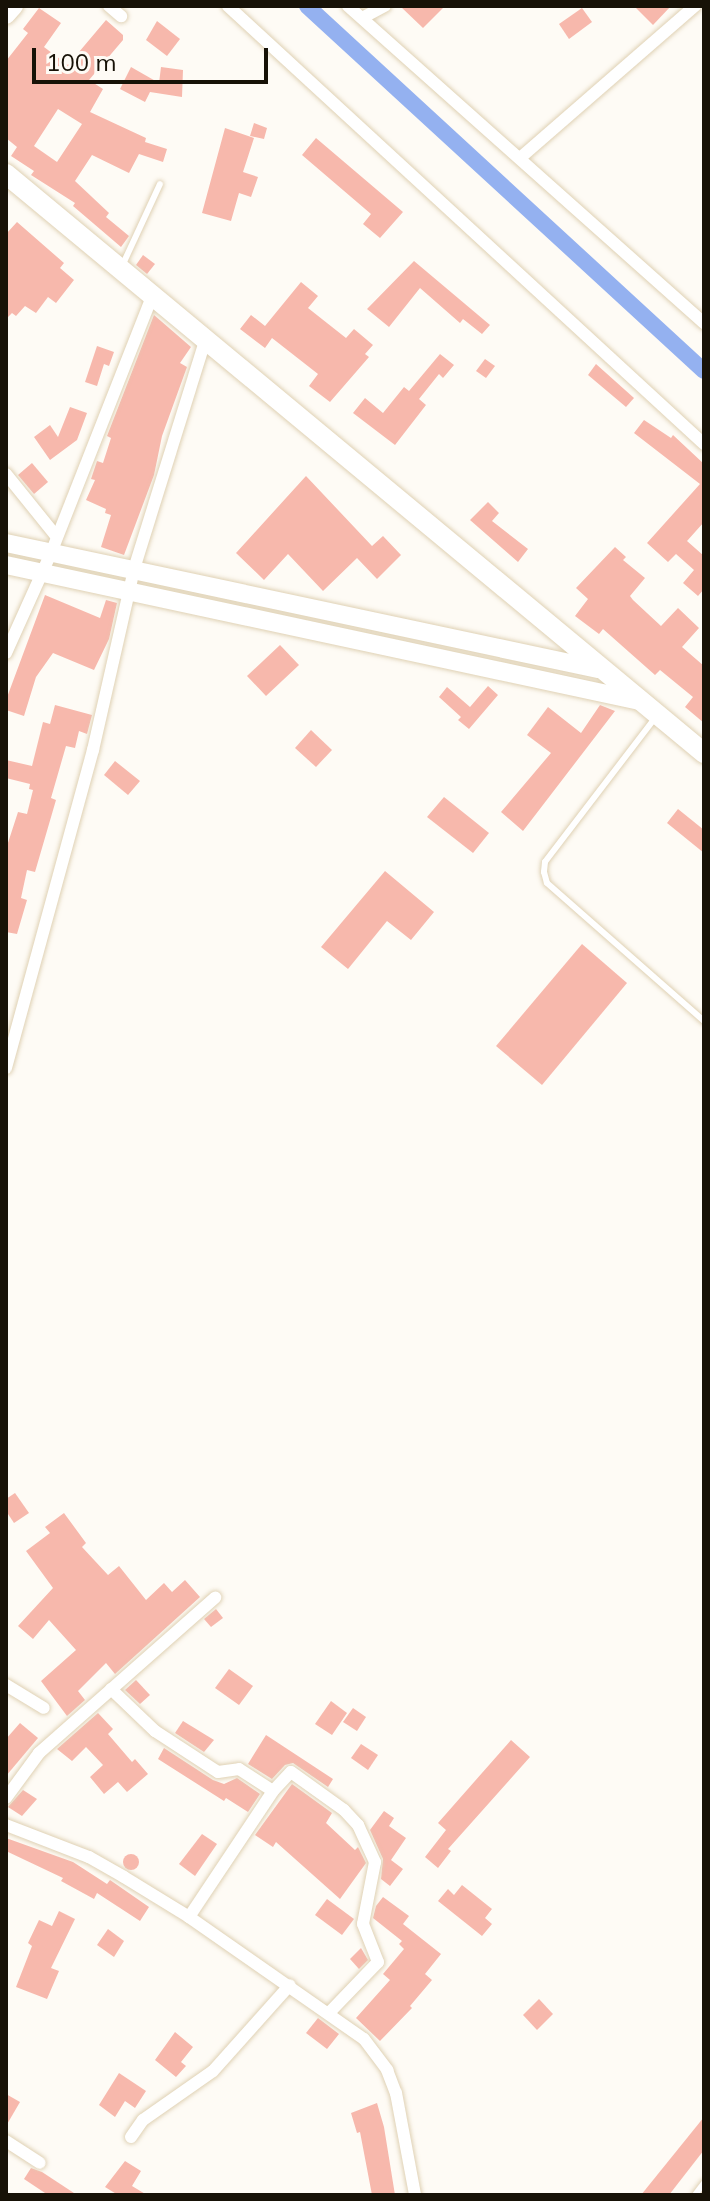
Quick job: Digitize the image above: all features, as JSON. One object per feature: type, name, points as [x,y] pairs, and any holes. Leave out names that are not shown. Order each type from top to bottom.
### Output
[{"type":"main road","points":[[6,174],[206,338],[598,669],[704,753]]},
{"type":"street","points":[[6,15],[14,6]]},
{"type":"street","points":[[109,6],[121,16]]},
{"type":"street","points":[[228,6],[704,444]]},
{"type":"street","points":[[348,6],[704,323]]},
{"type":"street","points":[[362,18],[385,6]]},
{"type":"street","points":[[520,158],[695,6]]},
{"type":"street","points":[[6,653],[54,544],[152,296]]},
{"type":"street","points":[[6,1068],[96,736],[134,569],[206,338]]},
{"type":"street","points":[[6,474],[54,544]]},
{"type":"street","points":[[6,543],[54,544],[134,569],[598,669]]},
{"type":"street","points":[[6,565],[640,701]]},
{"type":"street","points":[[6,1798],[39,1753],[215,1598]]},
{"type":"street","points":[[6,1685],[44,1708]]},
{"type":"street","points":[[111,1689],[155,1731],[218,1772],[239,1769],[273,1791]]},
{"type":"street","points":[[189,1917],[273,1791],[287,1773],[293,1773],[352,1817],[372,1851],[374,1870],[363,1924],[378,1962],[329,2013]]},
{"type":"street","points":[[6,1825],[89,1857],[189,1917],[364,2039],[387,2070],[396,2093],[415,2195]]},
{"type":"street","points":[[131,2137],[143,2120],[213,2071],[290,1985]]},
{"type":"street","points":[[6,2141],[40,2163]]},
{"type":"lane","points":[[121,267],[160,184]]},
{"type":"lane","points":[[658,715],[579,815],[545,862],[544,872],[547,883],[704,1021]]},
{"type":"lane","points":[[695,2195],[704,2183]]},
{"type":"building","points":[[400,6],[445,6],[423,28]]},
{"type":"building","points":[[634,6],[671,6],[653,25]]},
{"type":"building","points":[[39,8],[61,23],[44,47],[68,65],[106,20],[123,35],[123,40],[89,80],[103,89],[90,112],[146,138],[145,142],[167,149],[163,162],[139,154],[129,173],[92,155],[75,181],[109,213],[106,217],[129,236],[121,247],[73,206],[75,203],[31,175],[34,171],[11,156],[17,147],[6,138],[6,61],[28,33],[23,29]],"holes":[[[58,109],[82,124],[57,162],[34,146]]]},
{"type":"building","points":[[582,8],[592,22],[569,39],[559,24]]},
{"type":"building","points":[[157,21],[180,39],[167,56],[146,40]]},
{"type":"building","points":[[131,67],[159,83],[161,67],[183,70],[182,97],[150,92],[145,102],[120,89]]},
{"type":"building","points":[[254,123],[267,128],[264,139],[250,136]]},
{"type":"building","points":[[225,128],[254,138],[243,172],[258,177],[251,197],[239,193],[231,221],[202,213]]},
{"type":"building","points":[[316,138],[403,212],[380,238],[363,224],[371,214],[302,155]]},
{"type":"building","points":[[17,222],[64,263],[60,268],[74,280],[56,303],[48,297],[36,313],[25,306],[16,316],[12,313],[6,319],[6,234]]},
{"type":"building","points":[[143,255],[155,264],[147,274],[136,265]]},
{"type":"building","points":[[414,261],[490,325],[482,334],[463,319],[460,323],[420,288],[389,327],[367,309]]},
{"type":"building","points":[[301,282],[318,296],[308,308],[346,338],[354,329],[373,345],[365,354],[369,357],[330,402],[309,386],[318,374],[272,338],[265,348],[240,329],[251,315],[265,326]]},
{"type":"building","points":[[154,315],[191,347],[180,363],[187,367],[162,436],[154,475],[124,555],[101,547],[111,515],[105,513],[106,509],[86,500],[95,480],[91,479],[97,461],[103,463],[111,438],[107,436]]},
{"type":"building","points":[[97,346],[114,352],[109,366],[104,364],[97,386],[85,382]]},
{"type":"building","points":[[440,354],[454,365],[443,378],[439,374],[419,399],[426,405],[395,445],[353,413],[365,398],[383,413],[404,387],[409,391]]},
{"type":"building","points":[[485,359],[495,366],[486,378],[476,371]]},
{"type":"building","points":[[596,364],[634,398],[626,407],[588,375]]},
{"type":"building","points":[[70,407],[87,413],[77,440],[50,460],[34,437],[50,425],[58,437]]},
{"type":"building","points":[[644,420],[671,438],[673,435],[704,464],[704,522],[687,541],[704,556],[704,589],[698,596],[683,583],[694,570],[676,554],[668,562],[647,543],[700,484],[634,433]]},
{"type":"building","points":[[32,463],[48,482],[34,494],[18,475]]},
{"type":"building","points":[[306,476],[372,546],[383,536],[401,555],[377,579],[357,558],[323,591],[288,554],[264,580],[236,553]]},
{"type":"building","points":[[488,502],[499,513],[492,521],[528,549],[518,562],[470,520]]},
{"type":"building","points":[[615,547],[626,557],[623,560],[645,578],[630,596],[633,600],[661,626],[678,608],[699,628],[682,647],[704,666],[704,723],[685,707],[693,697],[660,670],[655,675],[603,629],[599,634],[575,616],[588,599],[576,588]]},
{"type":"building","points":[[45,595],[100,618],[106,600],[117,603],[109,639],[94,670],[53,653],[36,677],[24,716],[6,710],[6,700]]},
{"type":"building","points":[[280,645],[299,665],[266,696],[247,676]]},
{"type":"building","points":[[488,686],[498,695],[469,729],[439,697],[447,687],[470,707]]},
{"type":"building","points":[[55,705],[92,715],[87,734],[79,731],[75,748],[66,746],[51,798],[56,800],[35,872],[27,870],[21,898],[27,900],[17,934],[6,932],[6,849],[18,812],[27,814],[33,790],[29,789],[30,784],[6,778],[6,760],[32,766],[43,722],[50,724]]},
{"type":"building","points":[[600,705],[615,711],[523,831],[501,812],[551,753],[527,735],[548,707],[581,733]]},
{"type":"building","points":[[311,730],[332,750],[316,767],[295,748]]},
{"type":"building","points":[[115,761],[140,781],[128,795],[104,775]]},
{"type":"building","points":[[444,797],[489,833],[473,853],[427,817]]},
{"type":"building","points":[[678,809],[704,830],[704,853],[667,823]]},
{"type":"building","points":[[385,871],[434,912],[411,940],[387,921],[348,969],[321,947]]},
{"type":"building","points":[[582,944],[627,983],[542,1085],[496,1046]]},
{"type":"building","points":[[15,1493],[29,1513],[14,1523],[6,1511],[6,1499]]},
{"type":"building","points":[[64,1513],[86,1543],[82,1547],[108,1575],[119,1566],[146,1600],[164,1583],[172,1592],[185,1580],[200,1597],[115,1674],[106,1663],[78,1691],[85,1700],[67,1716],[41,1681],[76,1650],[49,1620],[33,1639],[18,1626],[53,1588],[26,1551],[50,1533],[45,1527]]},
{"type":"building","points":[[216,1609],[223,1618],[211,1627],[204,1619]]},
{"type":"building","points":[[229,1669],[253,1686],[239,1705],[215,1688]]},
{"type":"building","points":[[136,1680],[150,1695],[140,1704],[125,1690]]},
{"type":"building","points":[[331,1701],[347,1713],[332,1735],[315,1724]]},
{"type":"building","points":[[353,1708],[366,1717],[357,1731],[343,1722]]},
{"type":"building","points":[[98,1713],[113,1729],[108,1734],[132,1762],[135,1759],[148,1774],[127,1792],[118,1782],[104,1794],[90,1777],[103,1765],[86,1747],[72,1761],[57,1749]]},
{"type":"building","points":[[183,1721],[214,1740],[204,1752],[175,1733]]},
{"type":"building","points":[[20,1723],[38,1738],[6,1776],[6,1739]]},
{"type":"building","points":[[266,1735],[333,1779],[328,1787],[293,1763],[285,1765],[272,1779],[248,1764]]},
{"type":"building","points":[[511,1740],[530,1757],[448,1849],[451,1851],[438,1868],[425,1857],[446,1830],[438,1823]]},
{"type":"building","points":[[361,1744],[378,1755],[368,1770],[351,1758]]},
{"type":"building","points":[[164,1748],[213,1780],[224,1784],[237,1778],[260,1794],[248,1812],[226,1798],[224,1801],[158,1759]]},
{"type":"building","points":[[292,1784],[332,1813],[326,1823],[355,1850],[358,1847],[366,1863],[340,1899],[276,1842],[273,1847],[255,1835]]},
{"type":"building","points":[[23,1790],[37,1799],[22,1816],[8,1807]]},
{"type":"building","points":[[384,1811],[394,1818],[389,1826],[406,1838],[391,1860],[403,1869],[390,1886],[381,1879],[383,1859],[370,1830]]},
{"type":"building","points":[[202,1834],[217,1844],[195,1876],[179,1864]]},
{"type":"building","points":[[6,1838],[73,1862],[107,1884],[110,1880],[149,1907],[140,1921],[97,1893],[94,1899],[61,1881],[63,1878],[6,1851]]},
{"type":"building","points":[[128,1854],[134,1854],[139,1862],[137,1868],[128,1870],[123,1865],[123,1859]]},
{"type":"building","points":[[462,1885],[492,1909],[485,1918],[492,1924],[482,1936],[438,1901],[448,1889],[454,1895]]},
{"type":"building","points":[[383,1897],[409,1916],[403,1924],[441,1954],[425,1974],[432,1980],[410,2006],[412,2008],[380,2041],[356,2018],[390,1980],[383,1974],[404,1949],[399,1944],[402,1941],[373,1918],[376,1906]]},
{"type":"building","points":[[327,1899],[354,1919],[342,1935],[315,1915]]},
{"type":"building","points":[[59,1911],[75,1919],[51,1968],[59,1971],[47,1999],[16,1987],[32,1946],[28,1943],[39,1920],[52,1926]]},
{"type":"building","points":[[108,1929],[124,1941],[114,1957],[97,1945]]},
{"type":"building","points":[[361,1948],[368,1960],[359,1969],[350,1959]]},
{"type":"building","points":[[539,1999],[553,2014],[537,2030],[523,2015]]},
{"type":"building","points":[[318,2018],[339,2034],[327,2049],[306,2033]]},
{"type":"building","points":[[175,2032],[193,2047],[181,2062],[186,2066],[176,2077],[155,2060]]},
{"type":"building","points":[[119,2073],[146,2091],[135,2108],[125,2101],[115,2117],[99,2105]]},
{"type":"building","points":[[6,2094],[20,2102],[6,2126]]},
{"type":"building","points":[[377,2103],[395,2195],[372,2195],[360,2132],[357,2133],[351,2113]]},
{"type":"building","points":[[704,2117],[704,2150],[669,2195],[641,2195]]},
{"type":"building","points":[[125,2161],[141,2171],[132,2186],[147,2195],[118,2195],[105,2187]]},
{"type":"building","points":[[31,2168],[77,2195],[48,2195],[24,2179]]},
{"type":"waterway","points":[[307,6],[704,371]]}]
